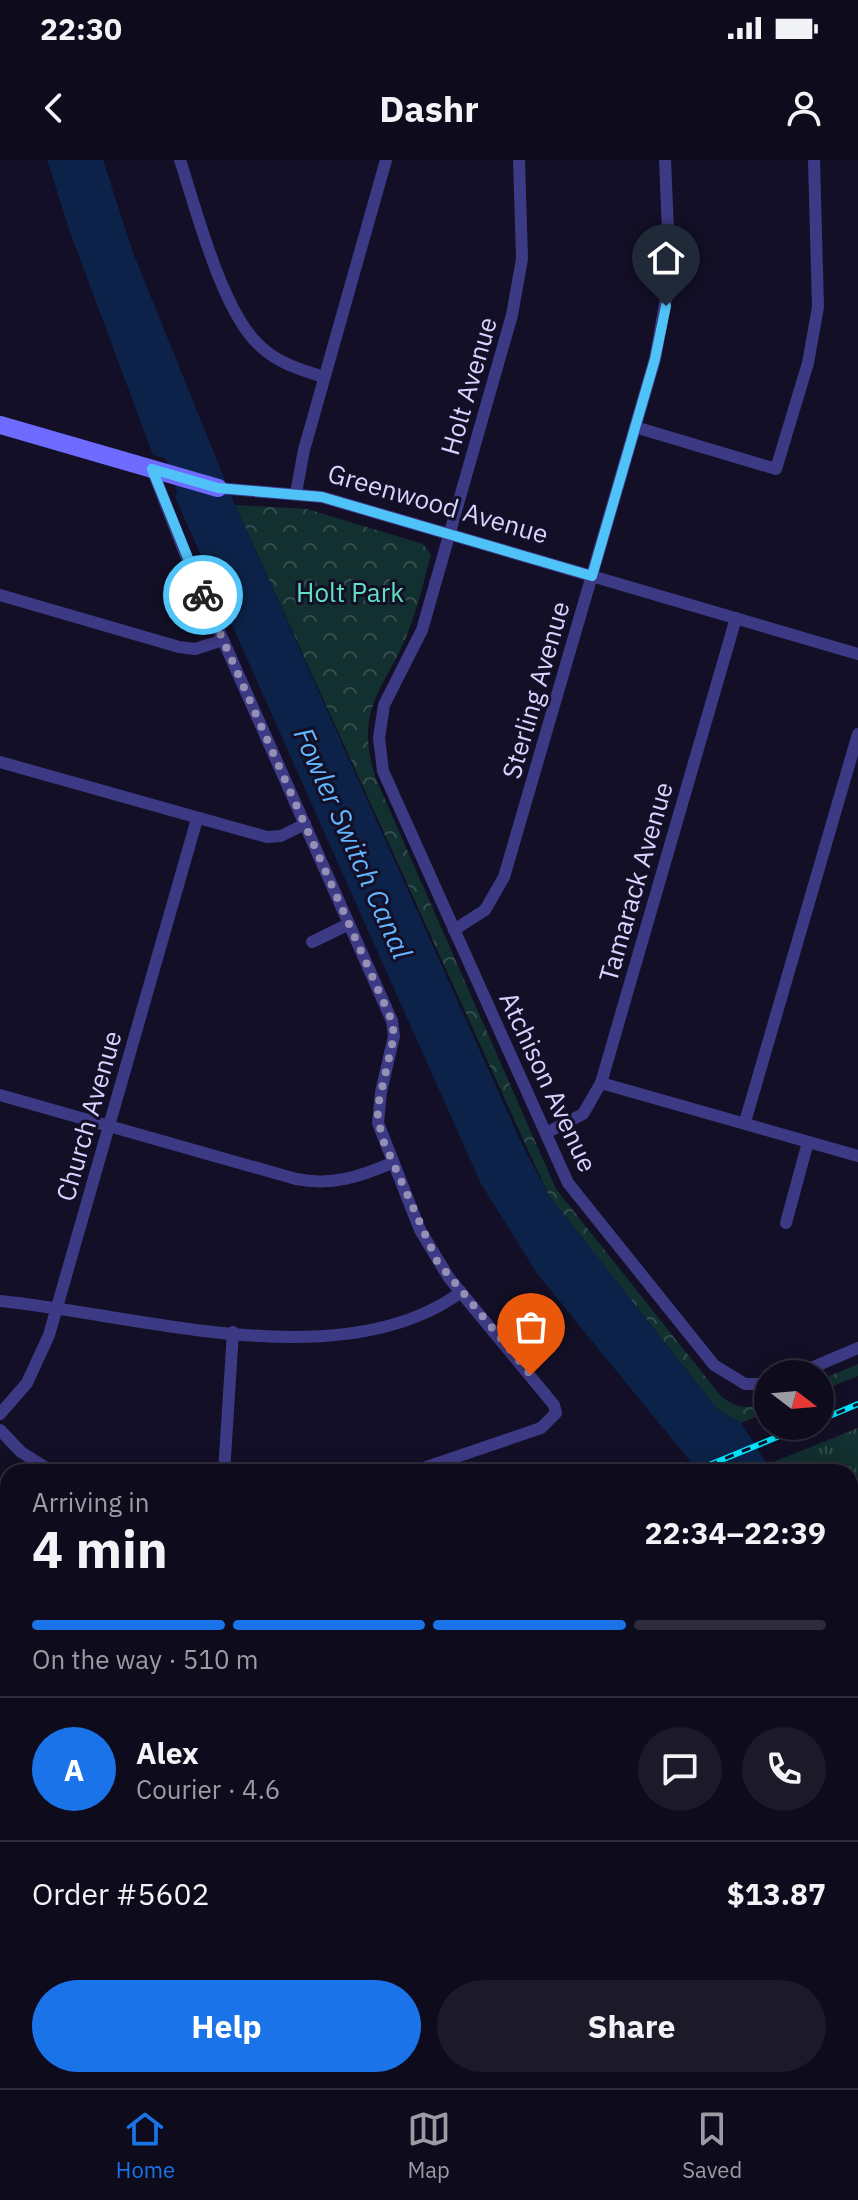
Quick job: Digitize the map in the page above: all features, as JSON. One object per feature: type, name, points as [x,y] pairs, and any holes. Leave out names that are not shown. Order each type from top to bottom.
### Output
[{"type":"street","points":[[180,160],[209,245],[244,328],[272,356],[324,377]]},
{"type":"street","points":[[296,493],[324,377],[386,160]]},
{"type":"street","name":"Holt Avenue","points":[[379,754],[384,705],[422,630],[518,289],[522,227],[519,160]]},
{"type":"street","name":"Sterling Avenue","points":[[454,930],[485,910],[504,877],[661,334],[670,277],[665,160]]},
{"type":"street","points":[[635,427],[776,469],[808,363],[818,307],[814,160]]},
{"type":"street","name":"Greenwood Avenue","points":[[0,425],[218,488],[322,497],[858,654]]},
{"type":"street","points":[[152,469],[223,640],[392,1021],[394,1036],[377,1110],[382,1138],[427,1245],[461,1292],[548,1396],[556,1413],[541,1428],[435,1464]]},
{"type":"street","points":[[0,595],[179,647],[195,649],[223,640]]},
{"type":"street","name":"Tamarack Avenue","points":[[546,1133],[583,1114],[601,1083],[736,618]]},
{"type":"street","points":[[745,1122],[858,734]]},
{"type":"street","name":"Atchison Avenue","points":[[379,754],[568,1183],[714,1365],[745,1384],[754,1384]]},
{"type":"street","points":[[0,762],[274,838],[305,824]]},
{"type":"street","name":"Church Avenue","points":[[0,1414],[27,1383],[38,1362],[57,1306],[197,819]]},
{"type":"street","points":[[312,942],[349,924]]},
{"type":"street","points":[[601,1083],[858,1156]]},
{"type":"street","points":[[0,1095],[318,1183],[361,1176],[392,1163]]},
{"type":"street","points":[[786,1223],[808,1142]]},
{"type":"street","points":[[0,1301],[57,1306],[150,1323],[311,1337],[355,1333],[433,1309],[461,1292]]},
{"type":"street","points":[[225,1464],[233,1332]]},
{"type":"street","points":[[830,1360],[858,1348]]},
{"type":"street","points":[[0,1430],[21,1452],[40,1464]]},
{"type":"green space","name":"Holt Park","points":[[235,505],[307,509],[423,544],[431,555],[410,627],[370,715],[368,733],[376,779],[556,1189],[720,1395],[742,1407],[754,1406],[754,1418],[741,1423],[718,1410],[549,1196]]},
{"type":"green space","points":[[858,1364],[858,1376],[834,1385],[834,1374]]},
{"type":"green space","points":[[858,1428],[858,1464],[768,1464]]},
{"type":"water","name":"Fowler Switch Canal","points":[[47,160],[103,160],[134,255],[235,505],[520,1140],[549,1196],[718,1410],[741,1423],[767,1464],[692,1464],[538,1275],[481,1184],[175,497],[177,492],[166,459],[153,455],[70,232]]},
{"type":"railway","points":[[834,1414],[858,1404]]},
{"type":"railway","points":[[711,1464],[770,1440]]},
{"type":"way so far","points":[[203,595],[392,1021],[394,1036],[377,1110],[378,1123],[420,1230],[449,1278],[531,1375]]},
{"type":"route","points":[[203,595],[152,469],[218,488],[322,497],[592,576],[655,359],[666,306]]}]
